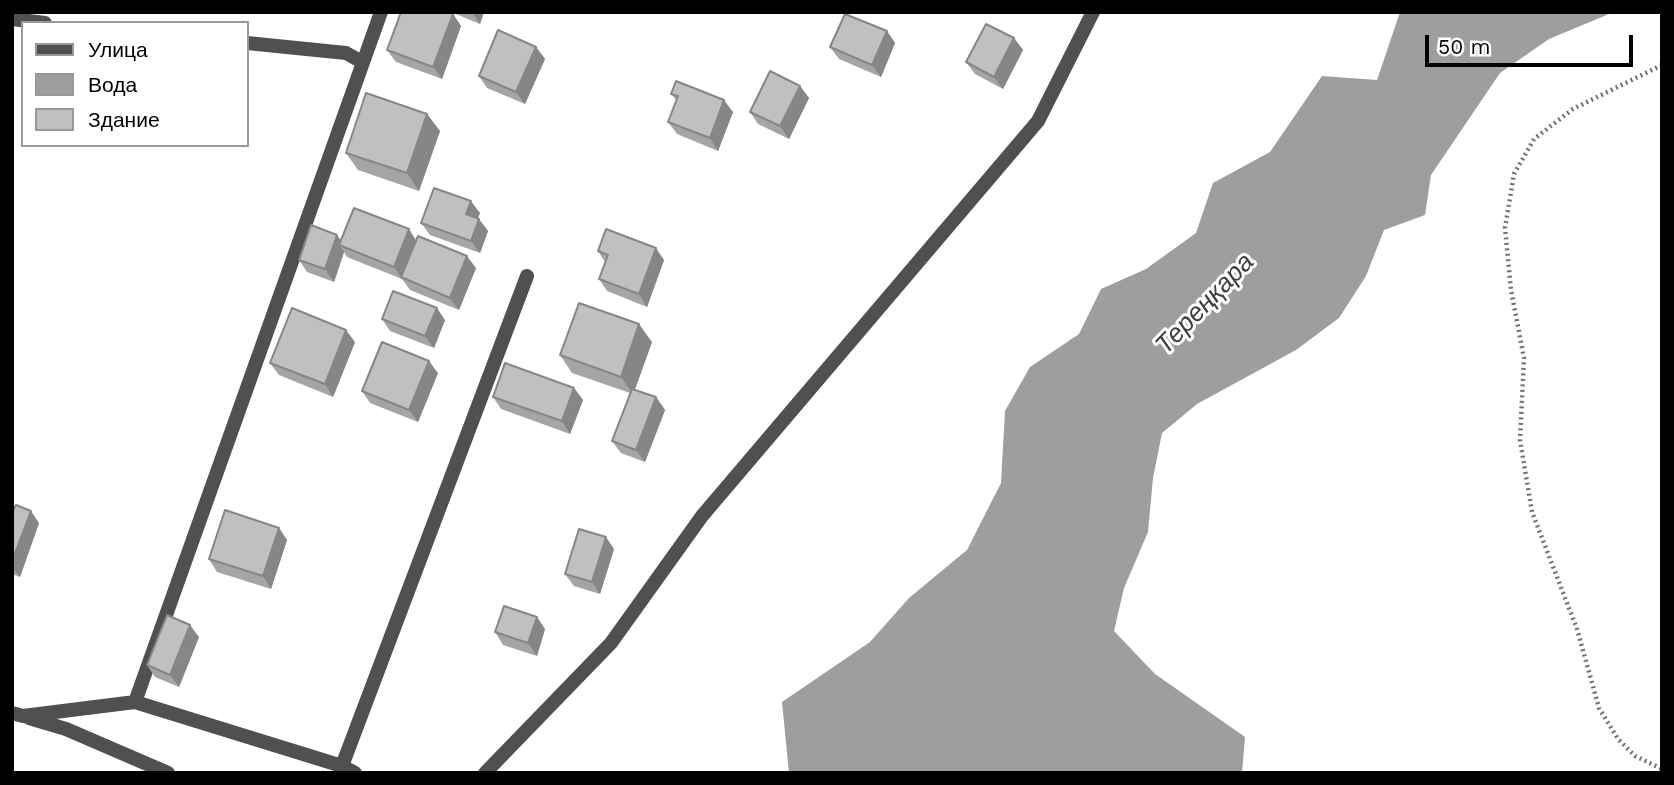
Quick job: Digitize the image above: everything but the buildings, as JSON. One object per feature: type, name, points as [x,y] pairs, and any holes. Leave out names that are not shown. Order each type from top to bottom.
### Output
[{"type":"street","points":[[135,702],[381,12]]},
{"type":"street","points":[[485,773],[611,643],[702,516],[1038,121],[1093,12]]},
{"type":"street","points":[[248,43],[346,53],[362,62]]},
{"type":"street","points":[[18,715],[135,702],[349,771],[527,276]]},
{"type":"street","points":[[18,715],[66,729],[168,773]]},
{"type":"path","points":[[1662,65],[1573,110],[1534,139],[1514,174],[1505,228],[1511,290],[1524,358],[1520,440],[1532,512],[1577,629],[1599,708],[1618,739],[1635,756],[1662,769]]},
{"type":"water","name":"Тереңқара","points":[[1400,12],[1614,12],[1549,39],[1500,73],[1431,175],[1425,215],[1384,230],[1366,276],[1339,318],[1296,350],[1197,404],[1162,433],[1153,478],[1148,532],[1124,588],[1114,631],[1155,674],[1245,737],[1242,773],[789,773],[782,702],[870,642],[909,598],[967,550],[1001,483],[1005,411],[1030,367],[1079,334],[1101,289],[1146,269],[1196,233],[1213,183],[1270,152],[1322,76],[1377,80]]}]
